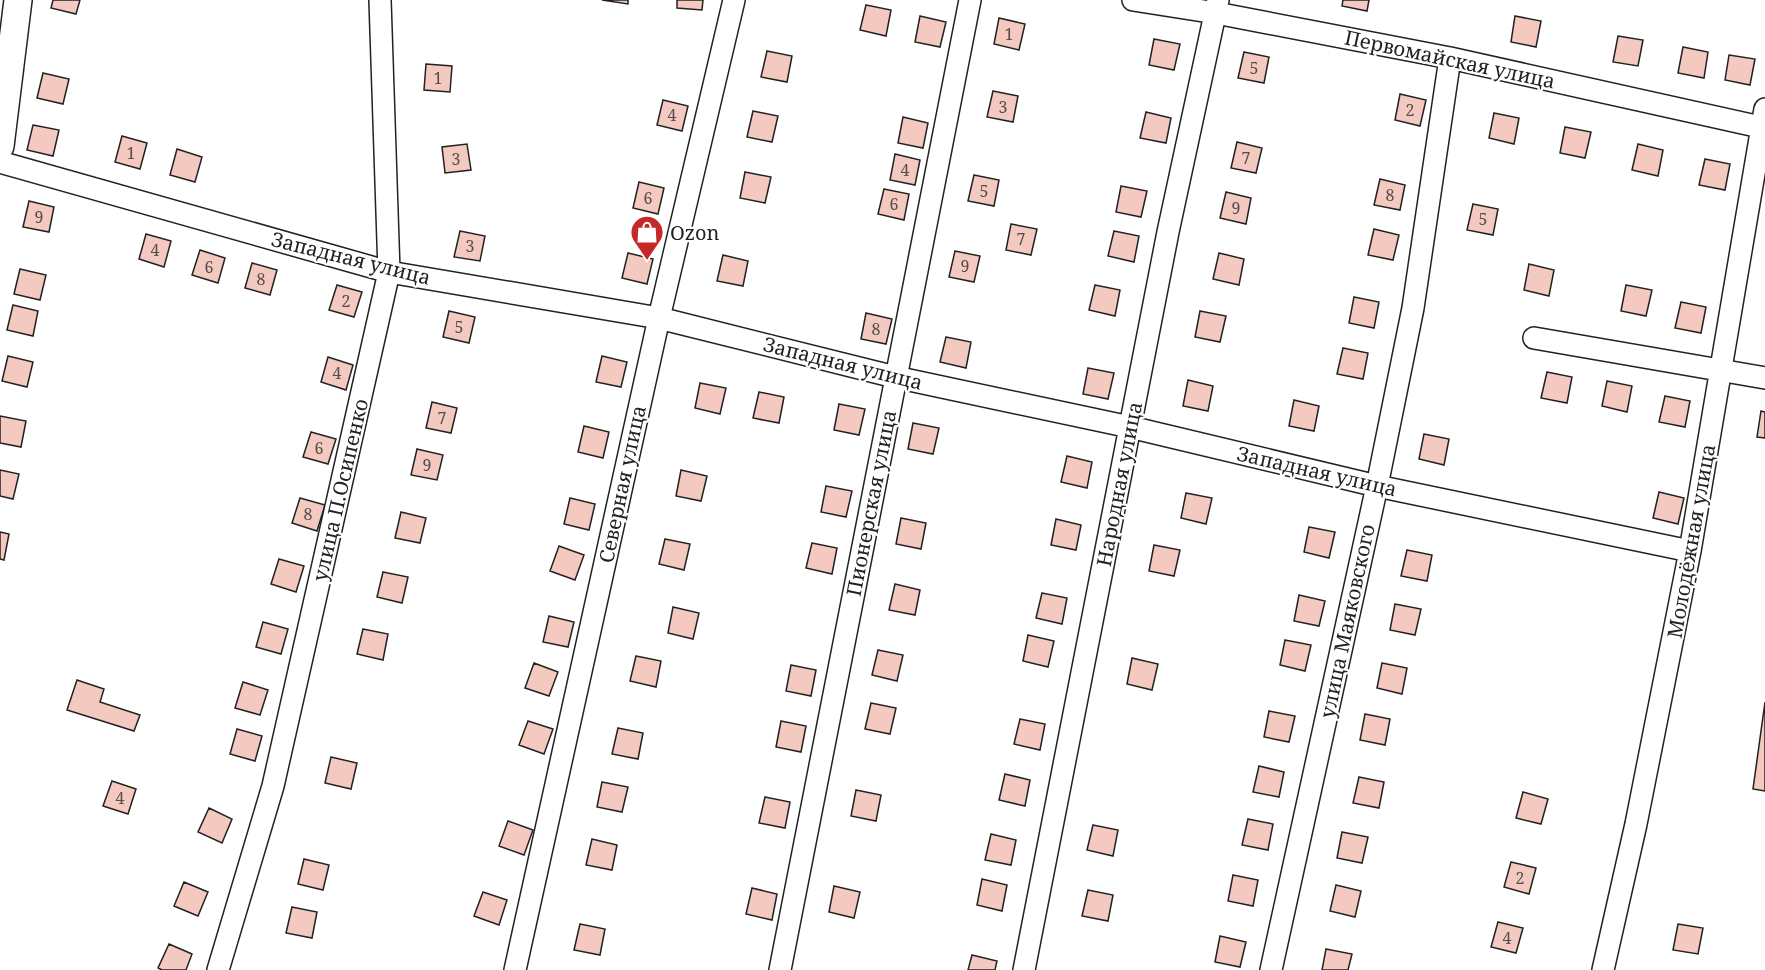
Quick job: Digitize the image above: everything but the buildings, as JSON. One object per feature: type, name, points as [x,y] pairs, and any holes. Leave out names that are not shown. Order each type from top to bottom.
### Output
[{"type":"main road","points":[[0,146],[18,0]]},
{"type":"street","name":"улица П.Осипенко","points":[[218,970],[273,786],[389,272],[380,0]]},
{"type":"street","name":"Северная улица","points":[[515,970],[659,318],[735,0]]},
{"type":"street","name":"Пионерская улица","points":[[780,970],[970,0]]},
{"type":"street","name":"Первомайская улица","points":[[1133,0],[1217,6],[1450,58],[1764,121]]},
{"type":"street","name":"Народная улица","points":[[1024,970],[1168,232],[1217,6]]},
{"type":"street","name":"улица Маяковского","points":[[1271,970],[1377,486],[1413,308],[1450,58]]},
{"type":"street","name":"Молодёжная улица","points":[[1603,970],[1636,824],[1690,551],[1764,121]]},
{"type":"street","name":"Западная улица","points":[[0,162],[389,272],[659,318],[895,377],[1130,427],[1377,486],[1690,551]]},
{"type":"street","points":[[1534,338],[1765,378]]},
{"type":"place","name":"Ozon","points":[[647,261]]}]
